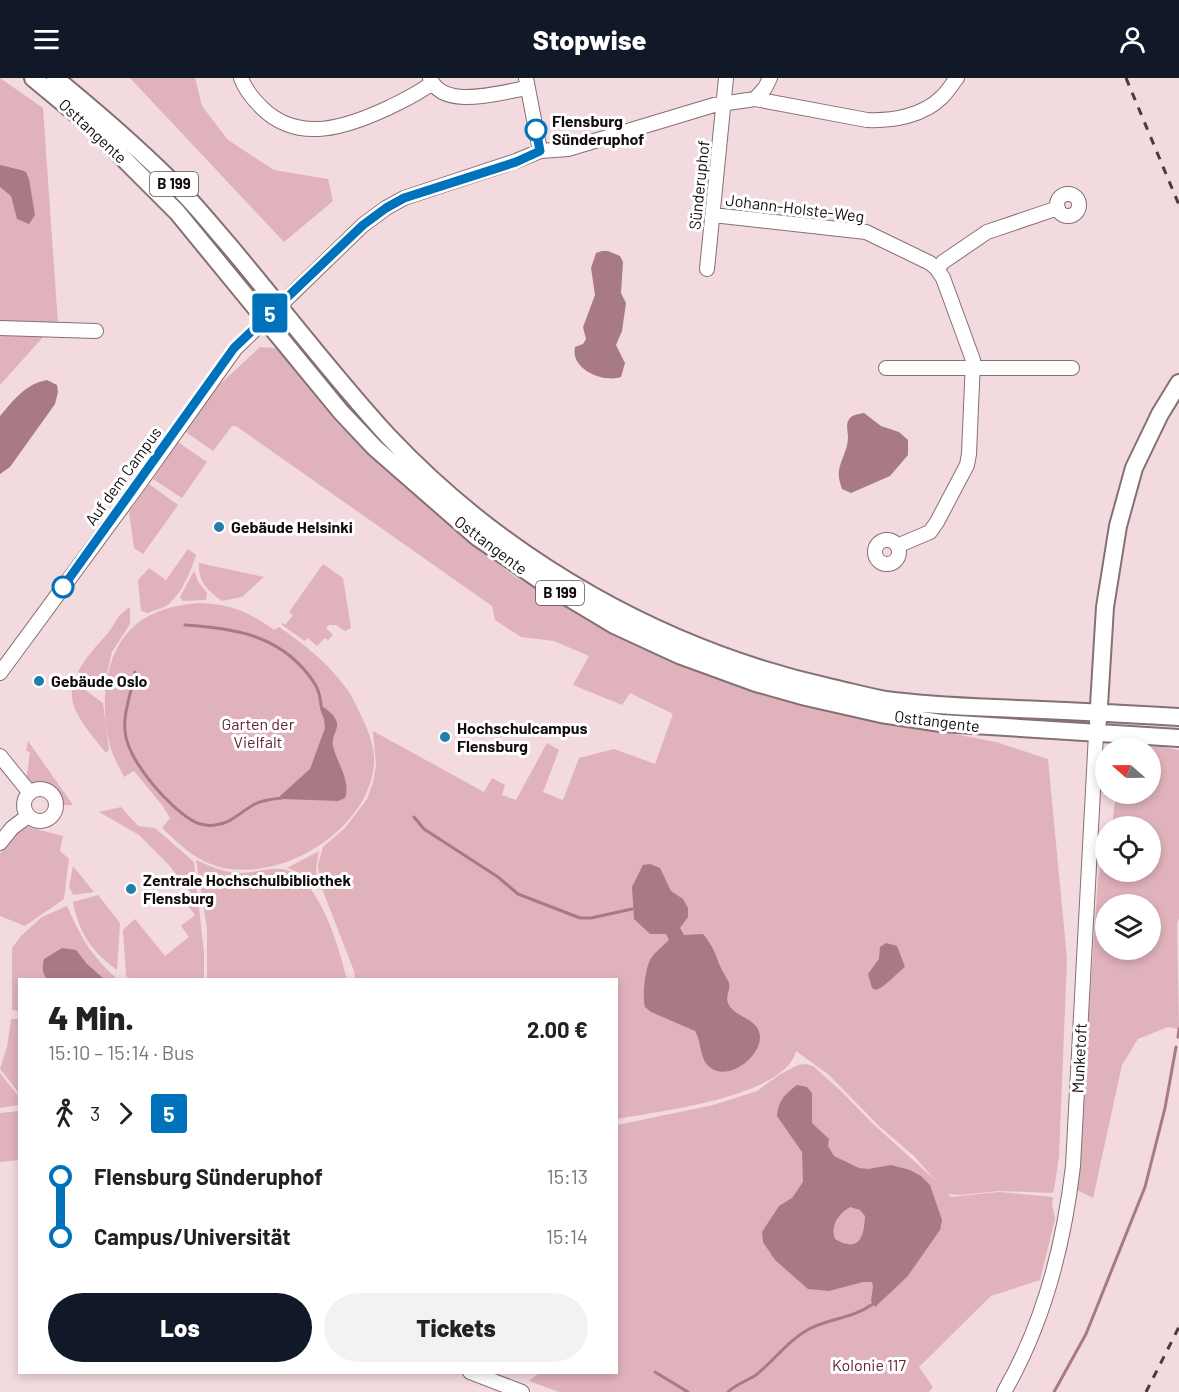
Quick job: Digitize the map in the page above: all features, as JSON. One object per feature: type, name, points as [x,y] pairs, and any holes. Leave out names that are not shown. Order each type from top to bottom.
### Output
[{"type":"main road","name":"Osttangente","points":[[33,78],[91,126],[177,212],[340,412],[375,448],[477,537],[544,583],[614,625],[679,655],[756,683],[881,714],[941,723],[1179,738]]},
{"type":"main road","name":"Osttangente","points":[[56,78],[100,115],[184,193],[358,402],[425,474],[487,525],[551,571],[620,612],[685,642],[761,670],[884,700],[943,706],[1179,717]]},
{"type":"main road","name":"Munketoft","points":[[1096,734],[1105,607],[1118,526],[1134,468],[1160,414],[1179,383]]},
{"type":"street","points":[[241,78],[253,99],[280,122],[295,127],[318,130],[363,120],[419,93],[431,80],[440,91],[450,96],[464,98],[526,83],[540,151]]},
{"type":"street","name":"Sünderuphof","points":[[707,268],[726,78]]},
{"type":"street","points":[[755,99],[770,78]]},
{"type":"street","name":"Auf dem Campus","points":[[0,673],[139,484],[234,348],[363,225],[386,208],[424,190],[516,162],[540,151],[568,149],[685,113],[724,104],[755,99],[867,120],[884,120],[921,111],[936,102],[950,80]]},
{"type":"street","points":[[897,546],[930,532],[967,465],[969,454],[973,369],[970,351],[943,278],[937,269],[943,262],[987,232],[1058,208]]},
{"type":"street","name":"Johann-Holste-Weg","points":[[713,215],[866,232],[930,263],[937,269]]},
{"type":"street","points":[[0,328],[96,331]]},
{"type":"street","points":[[886,368],[1072,368]]},
{"type":"street","name":"Munketoft","points":[[1004,1392],[1047,1296],[1061,1244],[1069,1200],[1073,1166],[1096,734]]},
{"type":"street","points":[[0,756],[30,793]]},
{"type":"street","points":[[36,789],[47,790],[56,806],[51,816],[38,821],[28,816],[24,802],[30,793],[36,789]]},
{"type":"street","points":[[0,843],[12,828],[28,816]]},
{"type":"street","points":[[475,1374],[522,1392]]},
{"type":"green space","points":[[0,78],[43,108],[58,324],[0,322]]},
{"type":"green space","points":[[130,78],[195,78],[202,106],[228,140],[274,170],[328,179],[333,201],[284,242]]},
{"type":"green space","points":[[0,334],[44,336],[0,385]]},
{"type":"green space","name":"Kolonie 117","points":[[260,347],[276,348],[336,422],[413,493],[511,574],[644,649],[705,675],[844,713],[996,742],[1048,759],[1067,959],[1059,1156],[1054,1190],[1052,1193],[1000,1191],[948,1194],[951,1197],[999,1192],[1053,1197],[1055,1219],[1040,1280],[991,1296],[919,1367],[933,1387],[929,1392],[559,1392],[529,1381],[538,1374],[618,1374],[618,1125],[713,1105],[757,1091],[779,1075],[798,1065],[806,1064],[813,1066],[842,1092],[871,1122],[935,1180],[914,1156],[880,1127],[829,1075],[796,1051],[787,1067],[769,1080],[745,1091],[689,1106],[618,1119],[618,978],[355,978],[319,881],[318,864],[323,847],[345,828],[367,799],[376,765],[373,731],[484,792],[492,778],[505,785],[502,795],[516,800],[547,743],[559,750],[543,792],[563,800],[579,758],[614,749],[655,764],[673,714],[630,693],[622,705],[573,685],[589,656],[554,641],[521,637],[495,620],[492,606],[236,426],[232,426],[213,451],[183,430],[217,387]]},
{"type":"green space","points":[[178,442],[207,462],[182,498],[153,479]]},
{"type":"green space","points":[[149,484],[178,505],[143,554],[134,548],[129,512]]},
{"type":"green space","points":[[188,549],[196,555],[181,590],[166,606],[148,613],[141,611],[138,580],[149,568],[166,580]]},
{"type":"green space","points":[[199,563],[264,577],[242,597],[222,601],[204,585]]},
{"type":"green space","points":[[323,564],[343,578],[351,628],[345,631],[336,625],[329,625],[326,628],[333,635],[328,640],[325,638],[317,646],[308,638],[305,641],[282,625],[282,622],[285,625],[293,615],[289,612]]},
{"type":"green space","points":[[194,571],[199,583],[207,593],[206,600],[183,601],[180,597]]},
{"type":"green space","name":"Garten der Vielfalt","points":[[199,603],[221,605],[239,610],[274,630],[279,627],[297,640],[324,662],[346,688],[369,735],[374,752],[374,763],[369,788],[356,811],[338,831],[316,848],[291,860],[264,868],[238,870],[213,865],[199,858],[162,828],[170,818],[162,805],[134,771],[124,777],[112,752],[106,721],[106,688],[109,671],[121,641],[138,623],[154,613],[181,605]]},
{"type":"green space","points":[[130,607],[130,624],[112,652],[103,690],[78,672],[119,616]]},
{"type":"green space","points":[[74,682],[103,703],[109,749],[106,753],[76,711],[72,694]]},
{"type":"green space","points":[[28,741],[73,805],[62,805],[53,789],[33,783],[21,775],[27,775],[30,752],[26,751]]},
{"type":"green space","points":[[1161,746],[1179,750],[1179,918],[1177,924],[1179,1029],[1168,1027],[1138,1039],[1122,1065],[1093,1198],[1077,1190],[1095,923],[1095,960],[1161,960],[1161,894],[1097,894],[1098,882],[1161,882],[1161,816],[1113,816],[1115,804],[1161,804]]},
{"type":"green space","points":[[121,807],[138,826],[155,828],[194,862],[204,953],[204,978],[129,978],[126,976],[123,930],[135,919],[165,956],[189,937],[181,926],[195,915],[188,906],[195,898],[168,864],[139,835],[99,812]]},
{"type":"green space","points":[[24,826],[63,836],[60,851],[69,859],[64,899],[25,926],[0,916],[0,854],[5,844]]},
{"type":"green space","points":[[319,851],[316,868],[318,890],[300,873],[287,868]]},
{"type":"green space","points":[[196,860],[234,873],[281,869],[294,874],[306,884],[316,898],[333,932],[347,978],[207,978],[207,928]]},
{"type":"green space","points":[[73,866],[94,892],[73,895],[69,886]]},
{"type":"green space","points":[[98,895],[120,923],[117,970],[100,956],[88,941],[79,923],[73,902]]},
{"type":"green space","points":[[67,906],[88,946],[116,978],[18,978],[18,1011],[12,1010],[12,948],[21,936],[42,917]]},
{"type":"green space","points":[[11,1019],[18,1019],[18,1092],[0,1069],[7,1047]]},
{"type":"green space","points":[[0,1073],[18,1096],[18,1105],[0,1108]]},
{"type":"green space","points":[[18,1111],[18,1160],[0,1162],[0,1113]]},
{"type":"shaded area","points":[[0,165],[26,172],[35,215],[29,224],[17,219],[11,196],[0,187]]},
{"type":"shaded area","points":[[602,251],[620,256],[623,262],[621,293],[626,303],[622,331],[616,345],[625,363],[621,377],[614,378],[590,373],[578,362],[575,355],[575,347],[583,344],[586,339],[583,327],[595,295],[591,268],[596,253]]},
{"type":"shaded area","points":[[47,380],[57,385],[55,404],[10,467],[0,474],[0,416],[26,389]]},
{"type":"shaded area","points":[[864,413],[881,426],[899,432],[908,440],[908,455],[890,476],[851,493],[842,489],[839,470],[848,441],[848,420]]},
{"type":"shaded area","points":[[321,706],[333,715],[337,723],[333,743],[345,779],[345,798],[338,801],[283,799],[280,796],[310,769],[325,728]]},
{"type":"shaded area","points":[[650,864],[660,868],[671,891],[683,899],[688,908],[688,917],[680,928],[684,935],[703,934],[711,946],[729,983],[727,999],[729,1005],[755,1025],[758,1030],[759,1044],[755,1052],[743,1065],[735,1069],[718,1071],[711,1068],[704,1060],[695,1031],[651,1012],[645,1007],[647,968],[651,958],[669,940],[666,934],[650,934],[634,919],[632,887],[643,865]]},
{"type":"shaded area","points":[[886,943],[897,946],[905,967],[876,990],[872,988],[868,974],[879,959],[880,947]]},
{"type":"shaded area","points":[[62,948],[76,950],[103,978],[46,978],[43,970],[44,959]]},
{"type":"shaded area","points":[[797,1085],[807,1087],[812,1093],[812,1123],[829,1139],[828,1146],[834,1156],[859,1168],[868,1169],[891,1165],[910,1170],[930,1185],[942,1220],[940,1230],[907,1277],[875,1307],[871,1301],[872,1282],[863,1282],[829,1291],[808,1289],[775,1260],[763,1242],[762,1232],[779,1206],[792,1198],[803,1182],[802,1152],[777,1116],[785,1095]],"holes":[[[850,1207],[860,1210],[865,1216],[859,1241],[850,1244],[835,1239],[834,1225],[842,1213]]]},
{"type":"waterway","points":[[185,625],[236,631],[267,641],[281,649],[295,660],[313,681],[319,692],[321,706]]},
{"type":"waterway","points":[[135,672],[125,716],[128,743],[142,770],[175,808],[197,823],[213,825],[226,822],[258,803],[282,798]]},
{"type":"waterway","points":[[414,817],[424,829],[498,877],[518,894],[580,918],[591,918],[632,909]]},
{"type":"waterway","points":[[1178,1037],[1179,1029]]},
{"type":"waterway","points":[[1054,1392],[1086,1334],[1145,1187],[1165,1108],[1176,1047]]},
{"type":"waterway","points":[[728,1392],[756,1375],[809,1329],[857,1313],[873,1304]]},
{"type":"waterway","points":[[655,1372],[688,1392]]},
{"type":"railway","points":[[1126,78],[1179,205]]},
{"type":"railway","points":[[1146,1392],[1179,1327]]},
{"type":"bus line","name":"5","points":[[63,587],[139,484],[234,348],[265,318],[363,225],[386,208],[424,190],[516,162],[540,151],[536,130]]},
{"type":"place","name":"Flensburg Sünderuphof","points":[[536,130]]},
{"type":"place","name":"Gebäude Helsinki","points":[[219,527]]},
{"type":"place","name":"Gebäude Oslo","points":[[39,681]]},
{"type":"place","name":"Hochschulcampus Flensburg","points":[[445,737]]},
{"type":"place","name":"Zentrale Hochschulbibliothek Flensburg","points":[[131,889]]}]
